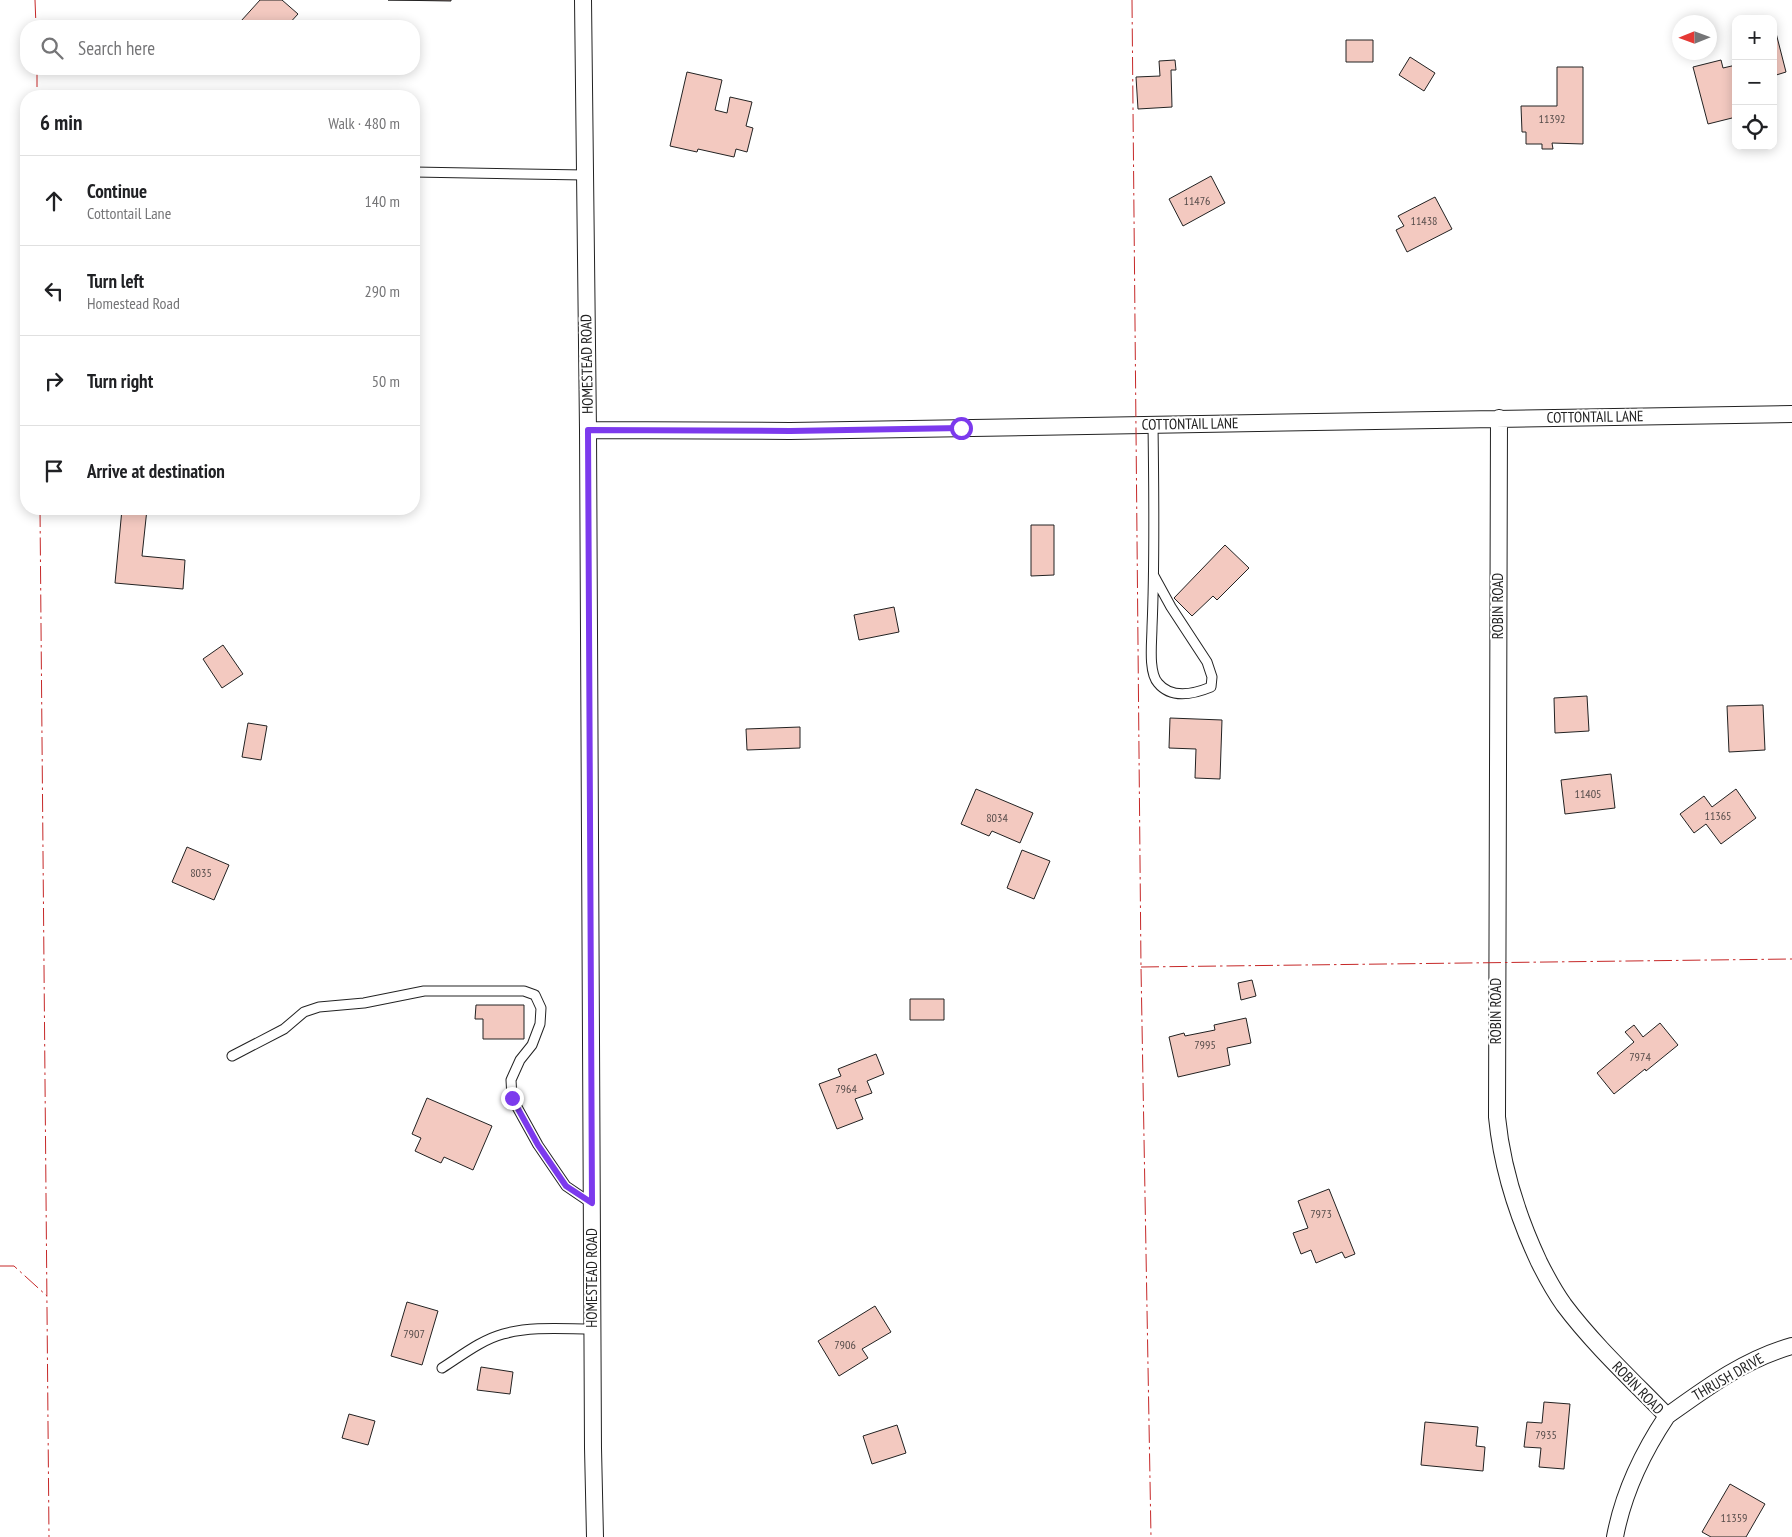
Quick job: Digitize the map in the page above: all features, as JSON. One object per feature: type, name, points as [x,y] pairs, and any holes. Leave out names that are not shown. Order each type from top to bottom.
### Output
[{"type":"street","name":"HOMESTEAD ROAD","points":[[583,0],[588,430],[592,1329],[595,1537]]},
{"type":"street","name":"COTTONTAIL LANE","points":[[588,430],[790,431],[1792,414]]},
{"type":"street","name":"ROBIN ROAD","points":[[1498,418],[1496,1089],[1499,1142],[1514,1202],[1549,1283],[1562,1303],[1584,1330],[1667,1416],[1652,1439],[1640,1465],[1626,1499],[1616,1537]]},
{"type":"street","name":"THRUSH DRIVE","points":[[1667,1416],[1745,1364],[1792,1346]]},
{"type":"lane","points":[[420,172],[585,175]]},
{"type":"lane","points":[[1153,425],[1154,576],[1151,661],[1156,682],[1169,692],[1184,694],[1199,692],[1211,687],[1212,677],[1207,662],[1171,607],[1154,576]]},
{"type":"lane","points":[[232,1056],[284,1029],[304,1012],[319,1007],[364,1003],[424,991],[524,991],[535,995],[541,1008],[540,1024],[532,1045],[520,1060],[511,1080],[512,1098],[538,1145],[566,1186],[592,1203]]},
{"type":"lane","points":[[442,1368],[491,1339],[504,1334],[550,1328],[592,1329]]},
{"type":"building","points":[[260,0],[282,0],[298,14],[292,20],[242,20]]},
{"type":"building","points":[[388,0],[451,0],[451,1]]},
{"type":"building","points":[[1777,37],[1786,72],[1777,75]]},
{"type":"building","points":[[1346,40],[1373,40],[1373,62],[1346,62]]},
{"type":"building","points":[[1410,57],[1435,73],[1424,91],[1399,75]]},
{"type":"building","points":[[1175,60],[1176,70],[1171,70],[1172,107],[1138,109],[1136,77],[1160,76],[1159,61]]},
{"type":"building","points":[[1721,60],[1723,68],[1732,66],[1732,118],[1708,124],[1693,67]]},
{"type":"building","points":[[1557,67],[1583,67],[1583,144],[1552,143],[1553,149],[1542,149],[1542,144],[1526,144],[1526,132],[1522,132],[1521,106],[1557,106]]},
{"type":"building","points":[[687,72],[722,80],[715,110],[727,113],[730,97],[752,102],[746,126],[753,128],[747,152],[736,149],[734,157],[698,149],[697,152],[670,146]]},
{"type":"building","points":[[1211,176],[1225,203],[1183,226],[1169,199]]},
{"type":"building","points":[[1435,197],[1452,229],[1407,252],[1396,230],[1404,226],[1398,216]]},
{"type":"building","points":[[121,515],[146,515],[142,556],[185,560],[183,589],[115,583]]},
{"type":"building","points":[[1031,525],[1054,525],[1054,575],[1031,576]]},
{"type":"building","points":[[1225,545],[1249,568],[1217,600],[1213,596],[1192,616],[1174,598]]},
{"type":"building","points":[[894,607],[899,632],[859,640],[854,615]]},
{"type":"building","points":[[223,645],[243,674],[222,688],[203,659]]},
{"type":"building","points":[[1587,696],[1589,731],[1555,733],[1554,698]]},
{"type":"building","points":[[1763,705],[1765,750],[1729,752],[1727,706]]},
{"type":"building","points":[[1170,718],[1222,720],[1220,779],[1195,778],[1196,749],[1169,748]]},
{"type":"building","points":[[248,723],[267,726],[261,760],[242,757]]},
{"type":"building","points":[[800,727],[800,748],[747,750],[746,729]]},
{"type":"building","points":[[1611,774],[1615,808],[1565,814],[1561,780]]},
{"type":"building","points":[[976,789],[1033,813],[1020,843],[992,831],[989,836],[961,824]]},
{"type":"building","points":[[1736,789],[1756,818],[1721,844],[1706,824],[1694,833],[1680,814],[1704,796],[1712,807]]},
{"type":"building","points":[[187,847],[229,865],[214,900],[172,882]]},
{"type":"building","points":[[1022,850],[1050,861],[1034,899],[1007,888]]},
{"type":"building","points":[[1252,980],[1256,996],[1241,1000],[1238,983]]},
{"type":"building","points":[[910,999],[944,999],[944,1020],[910,1020]]},
{"type":"building","points":[[476,1005],[524,1005],[524,1039],[483,1039],[483,1019],[475,1019]]},
{"type":"building","points":[[1246,1018],[1251,1043],[1227,1048],[1230,1065],[1178,1077],[1169,1037],[1184,1033],[1185,1036],[1215,1030],[1214,1025]]},
{"type":"building","points":[[1660,1023],[1678,1045],[1614,1094],[1597,1073],[1634,1042],[1625,1032],[1634,1025],[1643,1037]]},
{"type":"building","points":[[876,1054],[884,1074],[867,1081],[872,1093],[855,1099],[863,1119],[837,1129],[819,1084],[841,1076],[838,1069]]},
{"type":"building","points":[[427,1098],[492,1126],[473,1170],[444,1157],[441,1163],[415,1151],[421,1138],[412,1134]]},
{"type":"building","points":[[1329,1189],[1355,1254],[1345,1258],[1342,1252],[1316,1263],[1311,1250],[1301,1254],[1293,1233],[1308,1228],[1298,1201]]},
{"type":"building","points":[[407,1302],[438,1311],[422,1365],[391,1356]]},
{"type":"building","points":[[875,1306],[891,1332],[862,1349],[868,1358],[839,1376],[818,1341]]},
{"type":"building","points":[[481,1367],[513,1372],[510,1394],[477,1390]]},
{"type":"building","points":[[1544,1402],[1570,1404],[1564,1469],[1539,1467],[1541,1448],[1524,1447],[1527,1422],[1542,1423]]},
{"type":"building","points":[[349,1414],[375,1421],[368,1445],[342,1438]]},
{"type":"building","points":[[1425,1422],[1478,1427],[1476,1446],[1485,1447],[1483,1471],[1421,1465]]},
{"type":"building","points":[[897,1425],[906,1453],[872,1464],[863,1436]]},
{"type":"building","points":[[1730,1484],[1765,1504],[1746,1537],[1711,1537],[1702,1532]]},
{"type":"power","points":[[35,0],[36,20]]},
{"type":"power","points":[[1132,0],[1141,967],[1151,1537]]},
{"type":"power","points":[[37,75],[37,90]]},
{"type":"power","points":[[40,515],[49,1537]]},
{"type":"power","points":[[1141,967],[1792,959]]},
{"type":"power","points":[[0,1266],[14,1266],[47,1296]]},
{"type":"route","points":[[512,1098],[538,1145],[566,1186],[592,1203],[588,430],[790,431],[961,428]]}]
